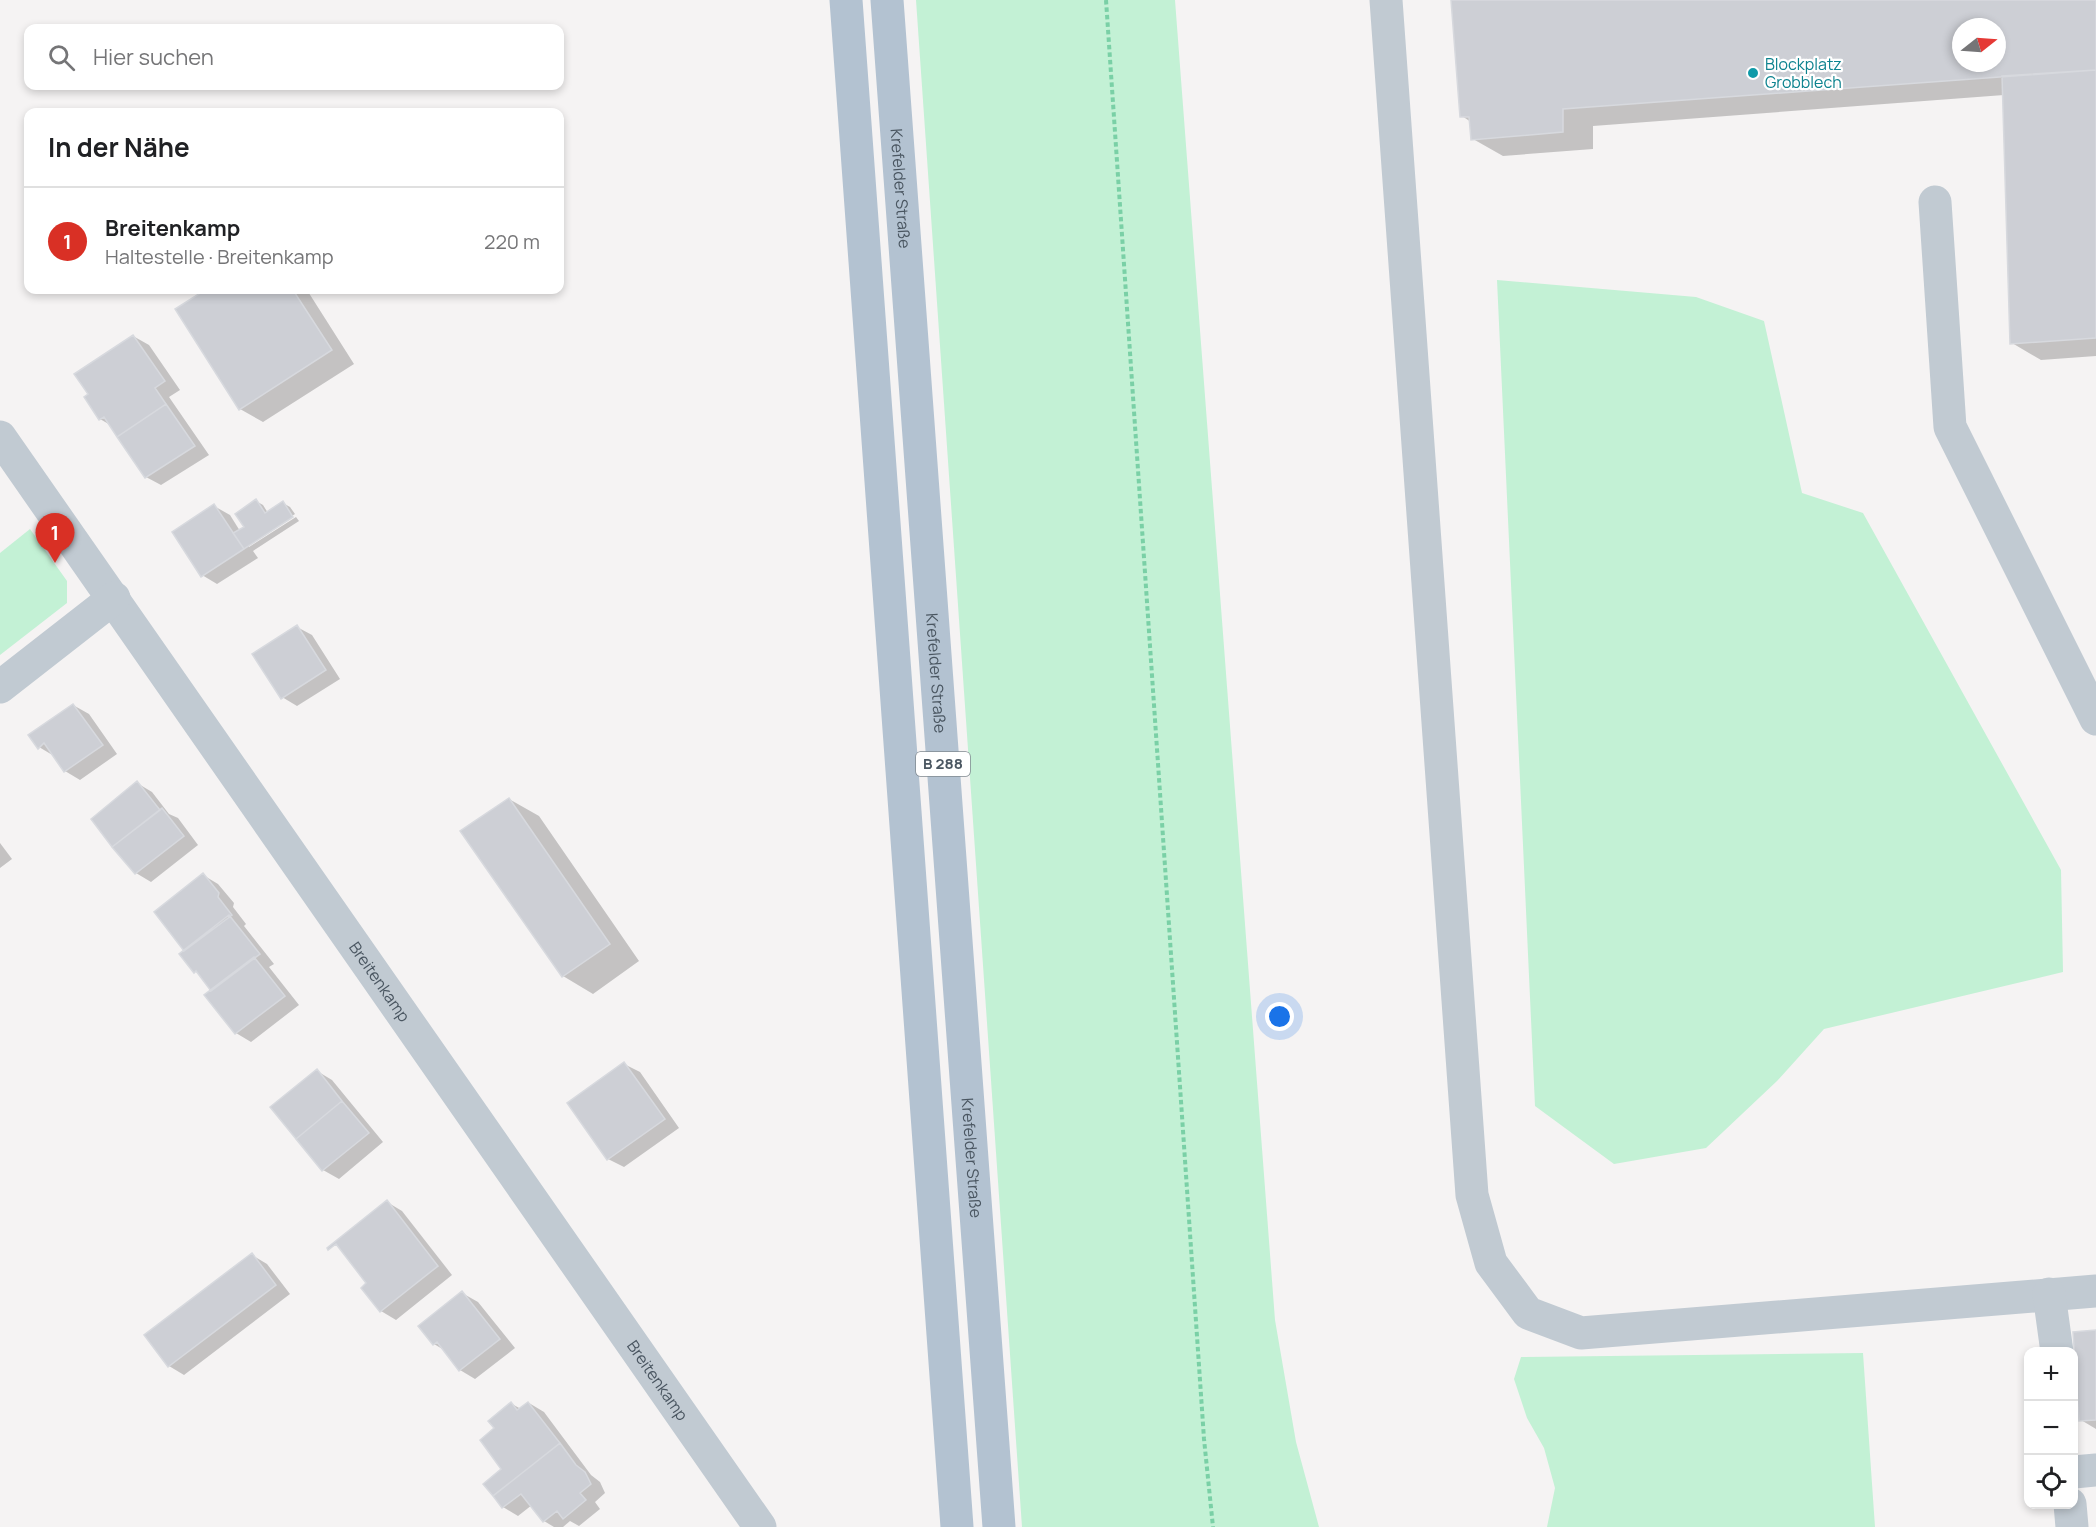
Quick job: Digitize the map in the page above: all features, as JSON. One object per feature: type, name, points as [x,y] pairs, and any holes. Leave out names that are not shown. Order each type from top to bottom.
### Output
[{"type":"main road","name":"B 288","points":[[846,0],[957,1527]]},
{"type":"main road","name":"Krefelder Straße","points":[[887,0],[999,1527]]},
{"type":"street","points":[[1386,0],[1472,1195],[1491,1263],[1528,1313],[1581,1333],[2096,1291]]},
{"type":"street","points":[[1935,202],[1950,427],[2096,719]]},
{"type":"street","name":"Breitenkamp","points":[[0,437],[760,1527]]},
{"type":"street","points":[[0,687],[114,598]]},
{"type":"street","points":[[2049,1294],[2056,1347]]},
{"type":"street","points":[[2078,1472],[2096,1470]]},
{"type":"street","points":[[2070,1509],[2072,1527]]},
{"type":"path","points":[[1106,0],[1203,1427],[1213,1527]]},
{"type":"green space","points":[[916,0],[1175,0],[1275,1320],[1296,1442],[1319,1527],[1022,1527]]},
{"type":"green space","points":[[1497,280],[1696,297],[1764,321],[1802,493],[1863,513],[2061,870],[2063,972],[1824,1029],[1777,1081],[1706,1148],[1614,1164],[1535,1106]]},
{"type":"green space","points":[[30,529],[67,581],[67,603],[0,655],[0,553]]},
{"type":"green space","points":[[1863,1353],[1875,1527],[1547,1527],[1555,1488],[1544,1448],[1527,1418],[1514,1379],[1521,1357]]},
{"type":"building","name":"Blockplatz Grobblech","points":[[1451,0],[2096,0],[2096,70],[1563,109],[1563,132],[1471,140],[1469,117],[1460,117]]},
{"type":"building","points":[[2096,70],[2096,338],[2010,344],[2002,76]]},
{"type":"building","points":[[199,294],[296,294],[332,350],[239,410],[175,309]]},
{"type":"building","points":[[133,335],[165,381],[155,388],[166,404],[117,437],[104,417],[99,420],[84,397],[88,394],[74,374]]},
{"type":"building","points":[[166,404],[195,446],[145,478],[117,437]]},
{"type":"building","points":[[256,499],[265,513],[283,501],[293,517],[244,549],[233,533],[244,527],[235,514]]},
{"type":"building","points":[[214,504],[244,549],[201,577],[172,532]]},
{"type":"building","points":[[297,625],[326,670],[281,699],[252,654]]},
{"type":"building","points":[[73,704],[103,745],[64,772],[44,743],[38,749],[28,735]]},
{"type":"building","points":[[137,781],[160,810],[112,847],[91,819]]},
{"type":"building","points":[[509,798],[610,944],[562,977],[460,831]]},
{"type":"building","points":[[162,808],[184,836],[135,874],[112,847]]},
{"type":"building","points":[[203,873],[219,893],[218,897],[232,915],[184,951],[154,912]]},
{"type":"building","points":[[229,915],[260,954],[211,991],[179,954]]},
{"type":"building","points":[[254,957],[285,996],[235,1034],[204,995]]},
{"type":"building","points":[[624,1062],[665,1119],[607,1160],[567,1103]]},
{"type":"building","points":[[317,1069],[342,1101],[296,1139],[270,1107]]},
{"type":"building","points":[[342,1101],[369,1133],[322,1171],[296,1139]]},
{"type":"building","points":[[387,1200],[438,1266],[380,1312],[361,1288],[366,1283],[336,1244],[328,1250],[327,1248]]},
{"type":"building","points":[[252,1253],[276,1285],[168,1367],[144,1335]]},
{"type":"building","points":[[462,1291],[500,1339],[459,1371],[437,1342],[433,1345],[418,1326]]},
{"type":"building","points":[[2096,1330],[2096,1420],[2079,1421],[2078,1347],[2074,1347],[2073,1332]]},
{"type":"building","points":[[511,1402],[517,1410],[528,1402],[560,1443],[493,1496],[483,1484],[501,1469],[480,1440],[494,1428],[488,1421]]},
{"type":"building","points":[[560,1443],[576,1465],[585,1472],[591,1484],[580,1493],[586,1500],[563,1519],[557,1511],[543,1522],[521,1494],[502,1508],[493,1496]]},
{"type":"place","name":"Blockplatz Grobblech","points":[[1753,73]]},
{"type":"place","name":"Breitenkamp","points":[[55,563]]}]
